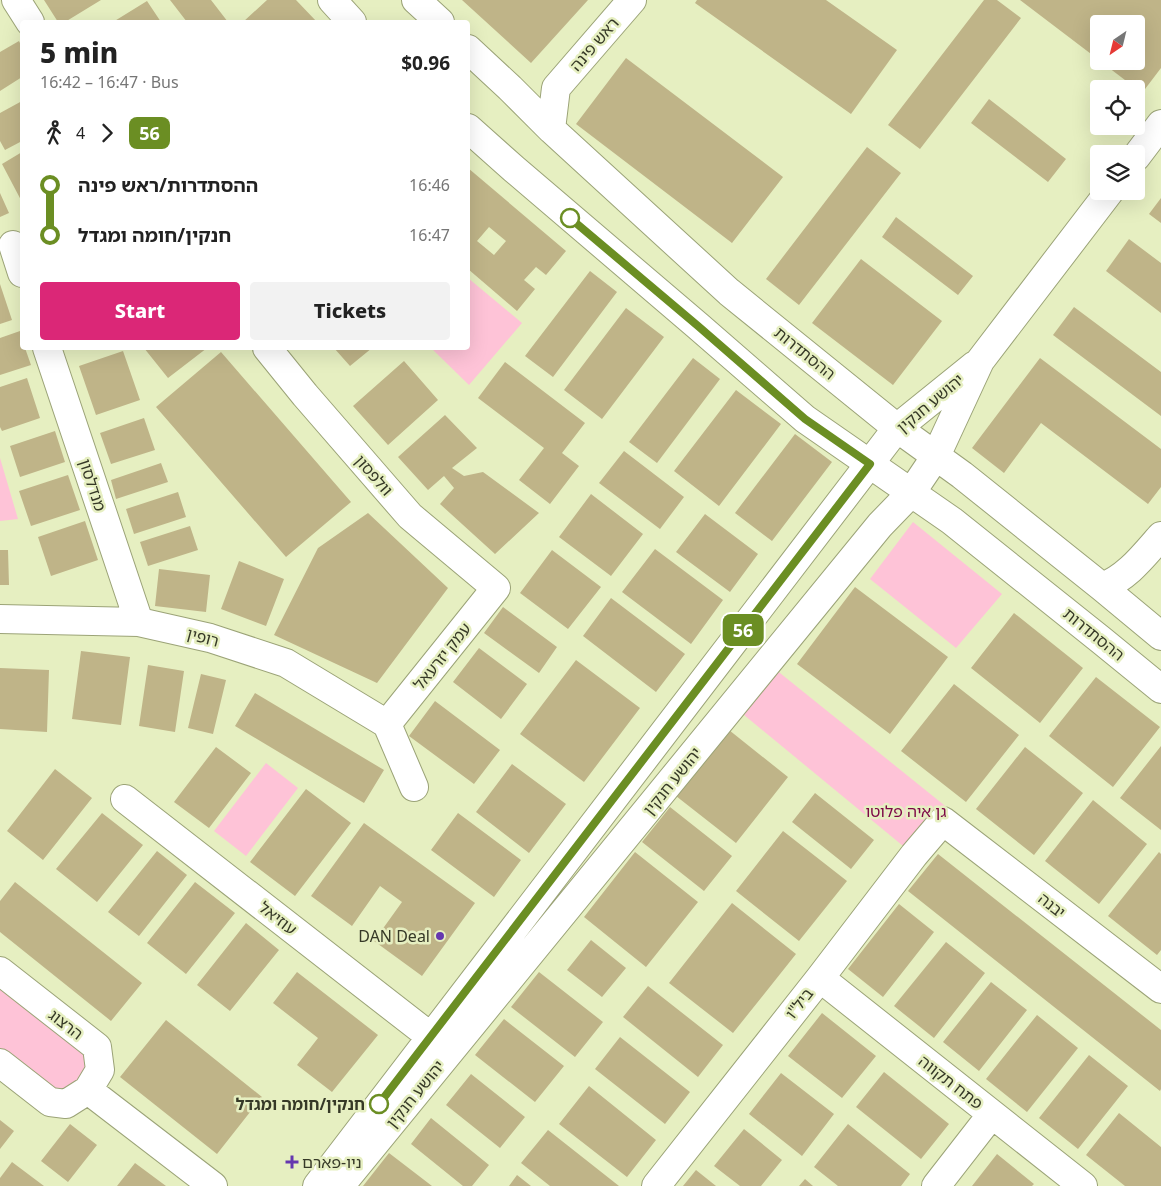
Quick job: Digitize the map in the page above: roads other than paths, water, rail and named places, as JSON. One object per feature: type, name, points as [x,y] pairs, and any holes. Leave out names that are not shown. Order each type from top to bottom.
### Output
[{"type":"street","points":[[332,0],[350,20]]},
{"type":"street","points":[[416,0],[438,20]]},
{"type":"street","name":"ראש פינה","points":[[556,88],[632,0]]},
{"type":"street","name":"ההסתדרות","points":[[470,50],[551,129],[729,292],[897,428],[962,474],[1151,628]]},
{"type":"street","points":[[510,88],[556,88],[551,129]]},
{"type":"street","points":[[1145,145],[1161,124]]},
{"type":"street","name":"ההסתדרות","points":[[470,130],[514,170],[805,419],[952,521],[1161,689]]},
{"type":"street","name":"יהושע חנקין","points":[[340,1186],[880,525],[911,493],[936,456],[980,361],[1103,200]]},
{"type":"street","points":[[12,246],[20,268]]},
{"type":"street","name":"מנדלסון","points":[[49,350],[139,622]]},
{"type":"street","name":"וולפסון","points":[[269,350],[410,516],[496,588]]},
{"type":"street","name":"יהושע חנקין","points":[[317,1186],[897,428],[980,361]]},
{"type":"street","points":[[880,525],[916,511],[952,521]]},
{"type":"street","points":[[1102,587],[1112,583],[1134,566],[1161,536]]},
{"type":"street","points":[[1134,566],[1132,587],[1134,600],[1151,628]]},
{"type":"street","name":"עמק יזרעאל","points":[[387,724],[496,588]]},
{"type":"street","name":"רופין","points":[[0,619],[139,622],[210,638],[286,663],[387,724]]},
{"type":"street","points":[[387,724],[414,787]]},
{"type":"street","name":"עוזיאל","points":[[125,799],[431,1037]]},
{"type":"street","name":"ביל\"ו","points":[[656,1186],[914,855],[944,821]]},
{"type":"street","name":"יבנה","points":[[944,821],[1161,989]]},
{"type":"street","name":"הרצוג","points":[[0,972],[97,1047],[100,1070],[88,1090],[66,1104],[50,1102],[0,1063]]},
{"type":"street","name":"פתח תקווה","points":[[820,978],[1083,1186]]},
{"type":"street","points":[[88,1090],[213,1186]]},
{"type":"street","points":[[936,1186],[992,1114]]},
{"type":"place","name":"DAN Deal","points":[[440,936]]},
{"type":"place","name":"חנקין/חומה ומגדל","points":[[379,1104]]},
{"type":"place","name":"ניו-פארם","points":[[292,1162]]},
{"type":"park label","name":"גן איה פלוטו","points":[[906,811]]}]
